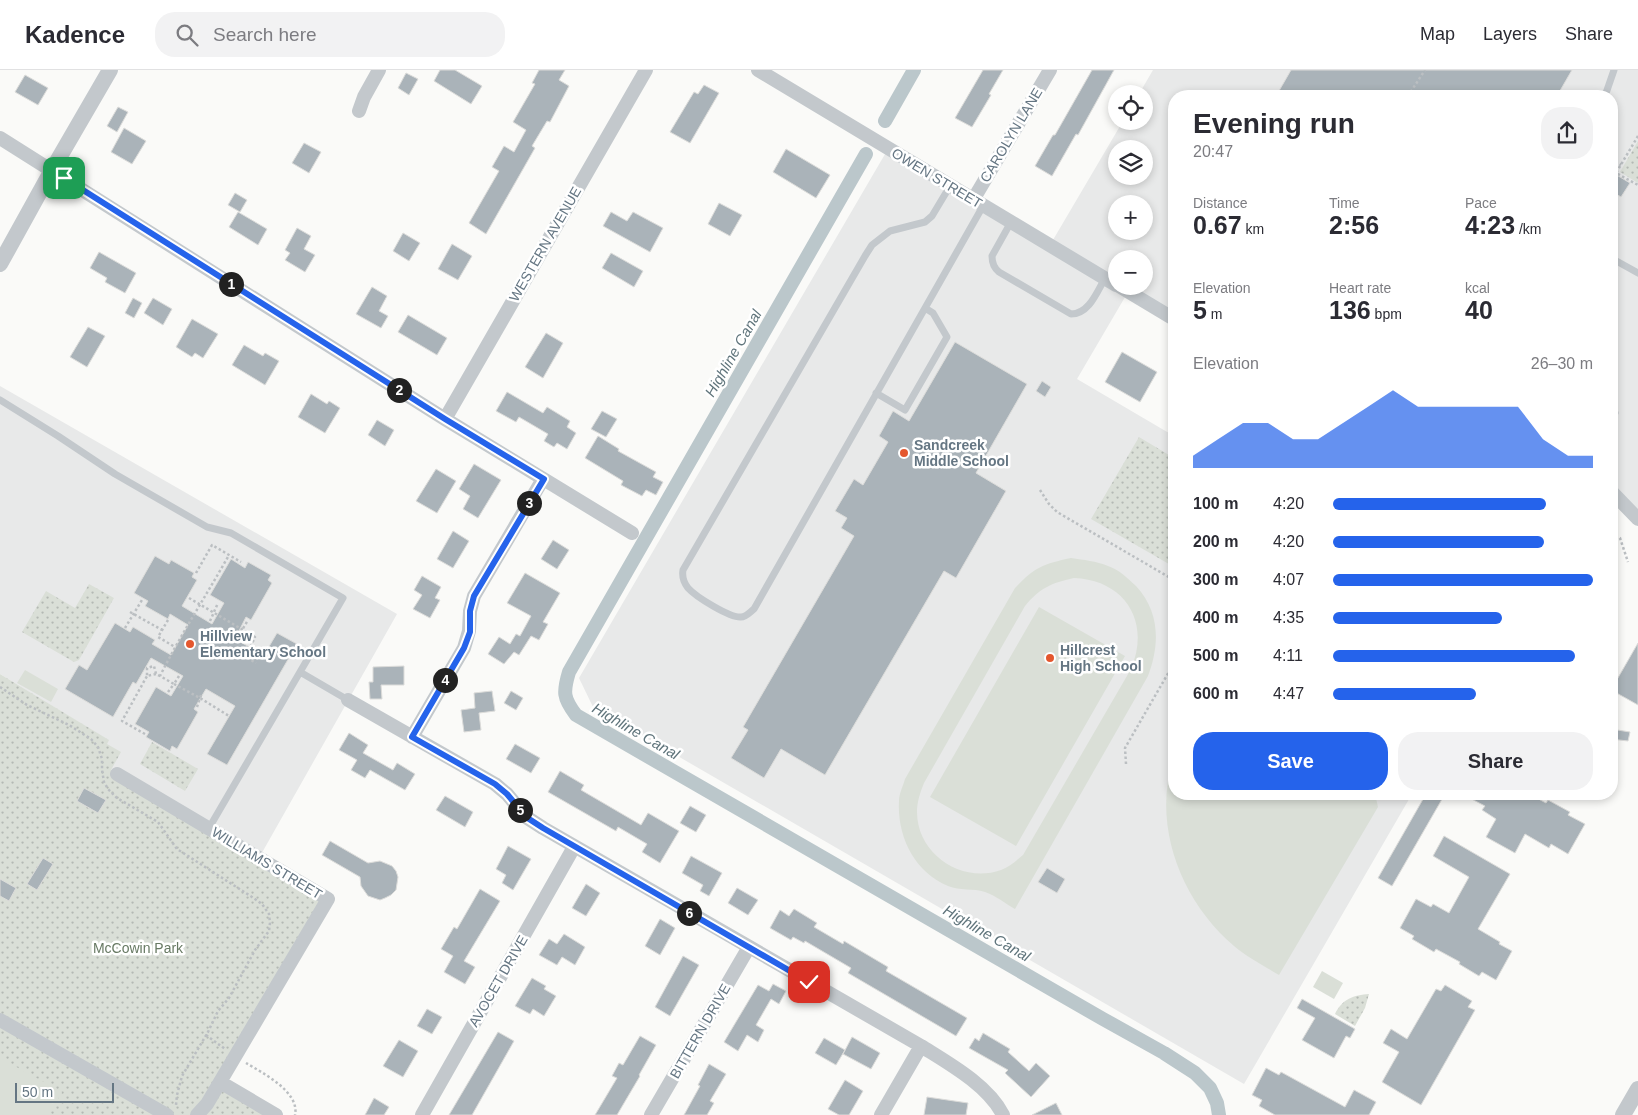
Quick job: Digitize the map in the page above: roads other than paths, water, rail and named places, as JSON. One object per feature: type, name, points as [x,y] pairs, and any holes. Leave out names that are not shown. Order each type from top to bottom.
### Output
[{"type":"street","points":[[0,264],[110,70]]},
{"type":"street","points":[[359,111],[364,97],[379,70]]},
{"type":"street","name":"WESTERN AVENUE","points":[[445,419],[646,70]]},
{"type":"street","name":"OWEN STREET","points":[[758,70],[1108,280]]},
{"type":"street","name":"CAROLYN LANE","points":[[978,203],[1050,70]]},
{"type":"street","points":[[0,138],[445,419],[632,533]]},
{"type":"street","name":"OWEN STREET","points":[[1133,295],[1168,315]]},
{"type":"street","points":[[412,737],[464,648],[470,632],[470,611],[474,596],[544,479]]},
{"type":"street","points":[[1618,498],[1638,519]]},
{"type":"street","points":[[348,700],[495,784],[507,794],[526,817],[574,847],[921,1046],[965,1074],[986,1093],[1003,1115]]},
{"type":"street","name":"WILLIAMS STREET","points":[[117,774],[328,899],[208,1104],[197,1115]]},
{"type":"street","name":"AVOCET DRIVE","points":[[422,1115],[574,847]]},
{"type":"street","name":"BITTERN DRIVE","points":[[651,1115],[749,947]]},
{"type":"street","points":[[0,1020],[167,1115]]},
{"type":"street","points":[[881,1115],[921,1046]]},
{"type":"street","points":[[220,1082],[276,1115]]},
{"type":"street","points":[[1623,1115],[1638,1089]]},
{"type":"lane","points":[[1607,90],[1614,70]]},
{"type":"lane","points":[[950,186],[932,216],[926,222],[890,231],[872,245],[683,570],[682,576],[687,587],[731,616],[741,617],[748,615],[754,608],[925,308],[978,203]]},
{"type":"lane","points":[[1011,222],[992,256],[995,269],[1071,314],[1078,314],[1108,288]]},
{"type":"lane","points":[[1618,262],[1638,273]]},
{"type":"lane","points":[[876,393],[904,410],[947,337],[933,313],[925,308]]},
{"type":"lane","points":[[0,400],[123,479],[207,527],[231,533],[343,598],[209,828]]},
{"type":"lane","points":[[300,672],[348,700]]},
{"type":"waterway","name":"Highline Canal","points":[[885,121],[914,70]]},
{"type":"waterway","name":"Highline Canal","points":[[866,154],[569,672],[565,690],[566,699],[576,715],[1164,1053],[1195,1073],[1210,1088],[1217,1103],[1219,1115]]},
{"type":"place","name":"Sandcreek Middle School","points":[[904,453]]},
{"type":"place","name":"Hillview Elementary School","points":[[190,644]]},
{"type":"place","name":"Hillcrest High School","points":[[1050,658]]},
{"type":"park label","name":"McCowin Park","points":[[138,948]]}]
